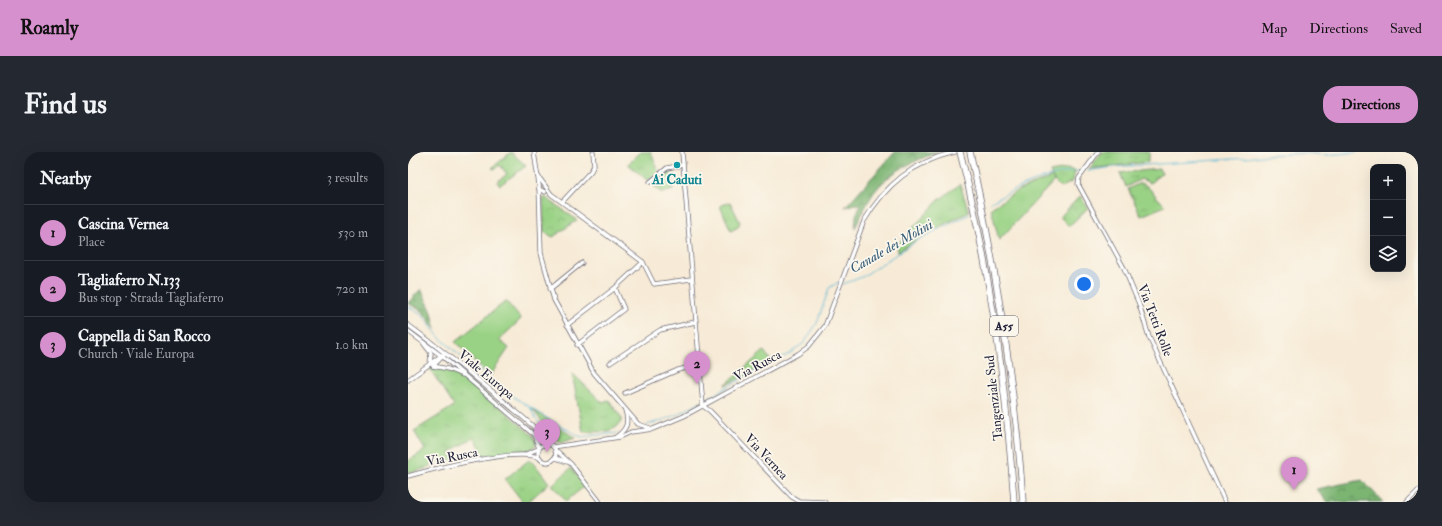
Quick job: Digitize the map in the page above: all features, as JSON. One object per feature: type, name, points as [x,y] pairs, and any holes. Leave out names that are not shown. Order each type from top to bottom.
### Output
[{"type":"highway","name":"Tangenziale Sud","points":[[960,152],[982,249],[998,342],[1007,413],[1014,502]]},
{"type":"highway","name":"Tangenziale Sud","points":[[970,152],[991,248],[1006,339],[1015,411],[1022,502]]},
{"type":"street","points":[[534,152],[539,187],[541,253],[550,289],[566,325],[577,345],[594,373],[637,423],[636,431]]},
{"type":"street","points":[[562,202],[591,171],[594,165],[593,152]]},
{"type":"street","points":[[682,152],[691,279],[703,406]]},
{"type":"street","name":"Via Rusca","points":[[554,449],[616,437],[630,432],[653,429],[703,406],[785,362],[809,346],[825,326],[864,221],[874,205],[890,187],[917,166],[943,155],[955,152]]},
{"type":"street","name":"Via Tetti Rolle","points":[[1098,152],[1081,175],[1078,184],[1124,268],[1139,304],[1150,337],[1225,502]]},
{"type":"street","points":[[650,182],[667,168],[683,165]]},
{"type":"street","points":[[537,174],[544,187],[551,194],[643,262],[654,284],[691,279]]},
{"type":"street","points":[[539,187],[544,187]]},
{"type":"street","points":[[539,187],[545,192],[551,194]]},
{"type":"street","points":[[539,195],[545,192]]},
{"type":"street","points":[[566,325],[614,288],[643,262]]},
{"type":"street","points":[[550,289],[582,263]]},
{"type":"street","points":[[577,345],[624,309],[614,288]]},
{"type":"street","points":[[610,364],[660,330],[695,322]]},
{"type":"street","name":"Viale Europa","points":[[408,325],[443,355],[538,430],[547,444]]},
{"type":"street","name":"Viale Europa","points":[[408,331],[443,355],[466,377],[534,435],[539,449]]},
{"type":"street","points":[[422,342],[430,353],[430,367]]},
{"type":"street","points":[[408,380],[430,367],[443,355]]},
{"type":"street","points":[[625,393],[678,370],[699,365]]},
{"type":"street","points":[[430,367],[448,368],[466,377]]},
{"type":"street","name":"Via Vernea","points":[[703,406],[710,411],[792,497],[799,501],[825,502]]},
{"type":"street","points":[[625,409],[627,425],[630,432]]},
{"type":"street","points":[[616,437],[631,421],[653,429]]},
{"type":"street","points":[[569,463],[562,460],[553,459],[548,461],[540,458],[539,449],[547,444],[558,452],[569,463],[600,502]]},
{"type":"street","name":"Via Rusca","points":[[408,476],[437,468],[525,454],[539,449]]},
{"type":"street","points":[[553,459],[554,449]]},
{"type":"street","name":"Via Rusca","points":[[525,454],[534,455],[540,458]]},
{"type":"street","points":[[1406,502],[1418,491]]},
{"type":"green space","points":[[511,152],[526,166],[500,185],[497,182],[507,174],[500,165],[494,169],[492,168]]},
{"type":"green space","points":[[641,152],[651,152],[658,171],[648,181],[628,164]]},
{"type":"green space","points":[[895,152],[938,152],[911,163],[886,179],[870,198],[855,228],[856,215],[860,206],[856,204],[845,207]]},
{"type":"green space","points":[[1102,152],[1150,152],[1148,162],[1089,169]]},
{"type":"green space","points":[[1067,169],[1075,170],[1073,181],[1061,188],[1054,181],[1050,172]]},
{"type":"green space","points":[[1159,169],[1162,173],[1150,183],[1141,179],[1126,187],[1120,173]]},
{"type":"green space","points":[[671,171],[673,190],[662,193],[653,185],[666,172]]},
{"type":"green space","points":[[1052,177],[1054,181],[999,240],[991,208],[1019,190]]},
{"type":"green space","points":[[1140,183],[1147,186],[1165,206],[1141,216],[1128,189]]},
{"type":"green space","points":[[960,184],[969,212],[921,236],[898,252],[897,245],[939,200]]},
{"type":"green space","points":[[1080,196],[1088,208],[1069,226],[1060,217]]},
{"type":"green space","points":[[545,197],[577,220],[553,237],[544,232],[543,199]]},
{"type":"green space","points":[[730,202],[740,222],[738,227],[731,231],[720,206]]},
{"type":"green space","points":[[421,289],[432,312],[436,330],[422,311],[408,303]]},
{"type":"green space","points":[[506,301],[521,319],[499,340],[509,348],[490,376],[455,342]]},
{"type":"green space","points":[[764,351],[771,361],[725,385]]},
{"type":"green space","points":[[438,368],[451,372],[464,379],[488,396],[533,436],[536,442],[535,446],[529,450],[477,457],[480,447],[474,437],[450,452],[452,456],[455,456],[455,462],[436,461],[427,468],[408,473],[408,461],[425,450],[414,431],[454,406],[430,369]]},
{"type":"green space","points":[[572,373],[603,403],[609,400],[622,419],[616,428],[600,432],[583,432]]},
{"type":"green space","points":[[532,409],[575,438],[560,443]]},
{"type":"green space","points":[[529,460],[534,463],[549,483],[528,502],[523,502],[505,479]]},
{"type":"green space","points":[[571,468],[585,486],[566,501],[552,485]]},
{"type":"green space","points":[[1362,480],[1383,502],[1328,502],[1316,489]]},
{"type":"waterway","name":"Canale dei Molini","points":[[1087,171],[1114,167],[1247,158],[1268,155],[1309,153],[1326,155],[1357,152]]},
{"type":"waterway","name":"Canale dei Molini","points":[[990,203],[1034,181],[1057,174],[1082,171]]},
{"type":"waterway","name":"Canale dei Molini","points":[[843,284],[862,277],[921,238],[970,214]]},
{"type":"waterway","name":"Canale dei Molini","points":[[705,400],[755,371],[789,354],[804,343],[817,323],[829,288],[837,283],[840,283]]},
{"type":"waterway","name":"Canale dei Molini","points":[[408,306],[423,316],[439,337],[459,355],[470,361],[495,385],[555,423],[581,437],[618,433]]},
{"type":"waterway","name":"Canale dei Molini","points":[[647,425],[672,417],[700,403]]},
{"type":"waterway","points":[[529,406],[536,419],[556,442]]},
{"type":"place","name":"Ai Caduti","points":[[677,165]]},
{"type":"place","name":"Tagliaferro N.133","points":[[697,384]]},
{"type":"place","name":"Cappella di San Rocco","points":[[547,452]]},
{"type":"place","name":"Cascina Vernea","points":[[1294,490]]}]
